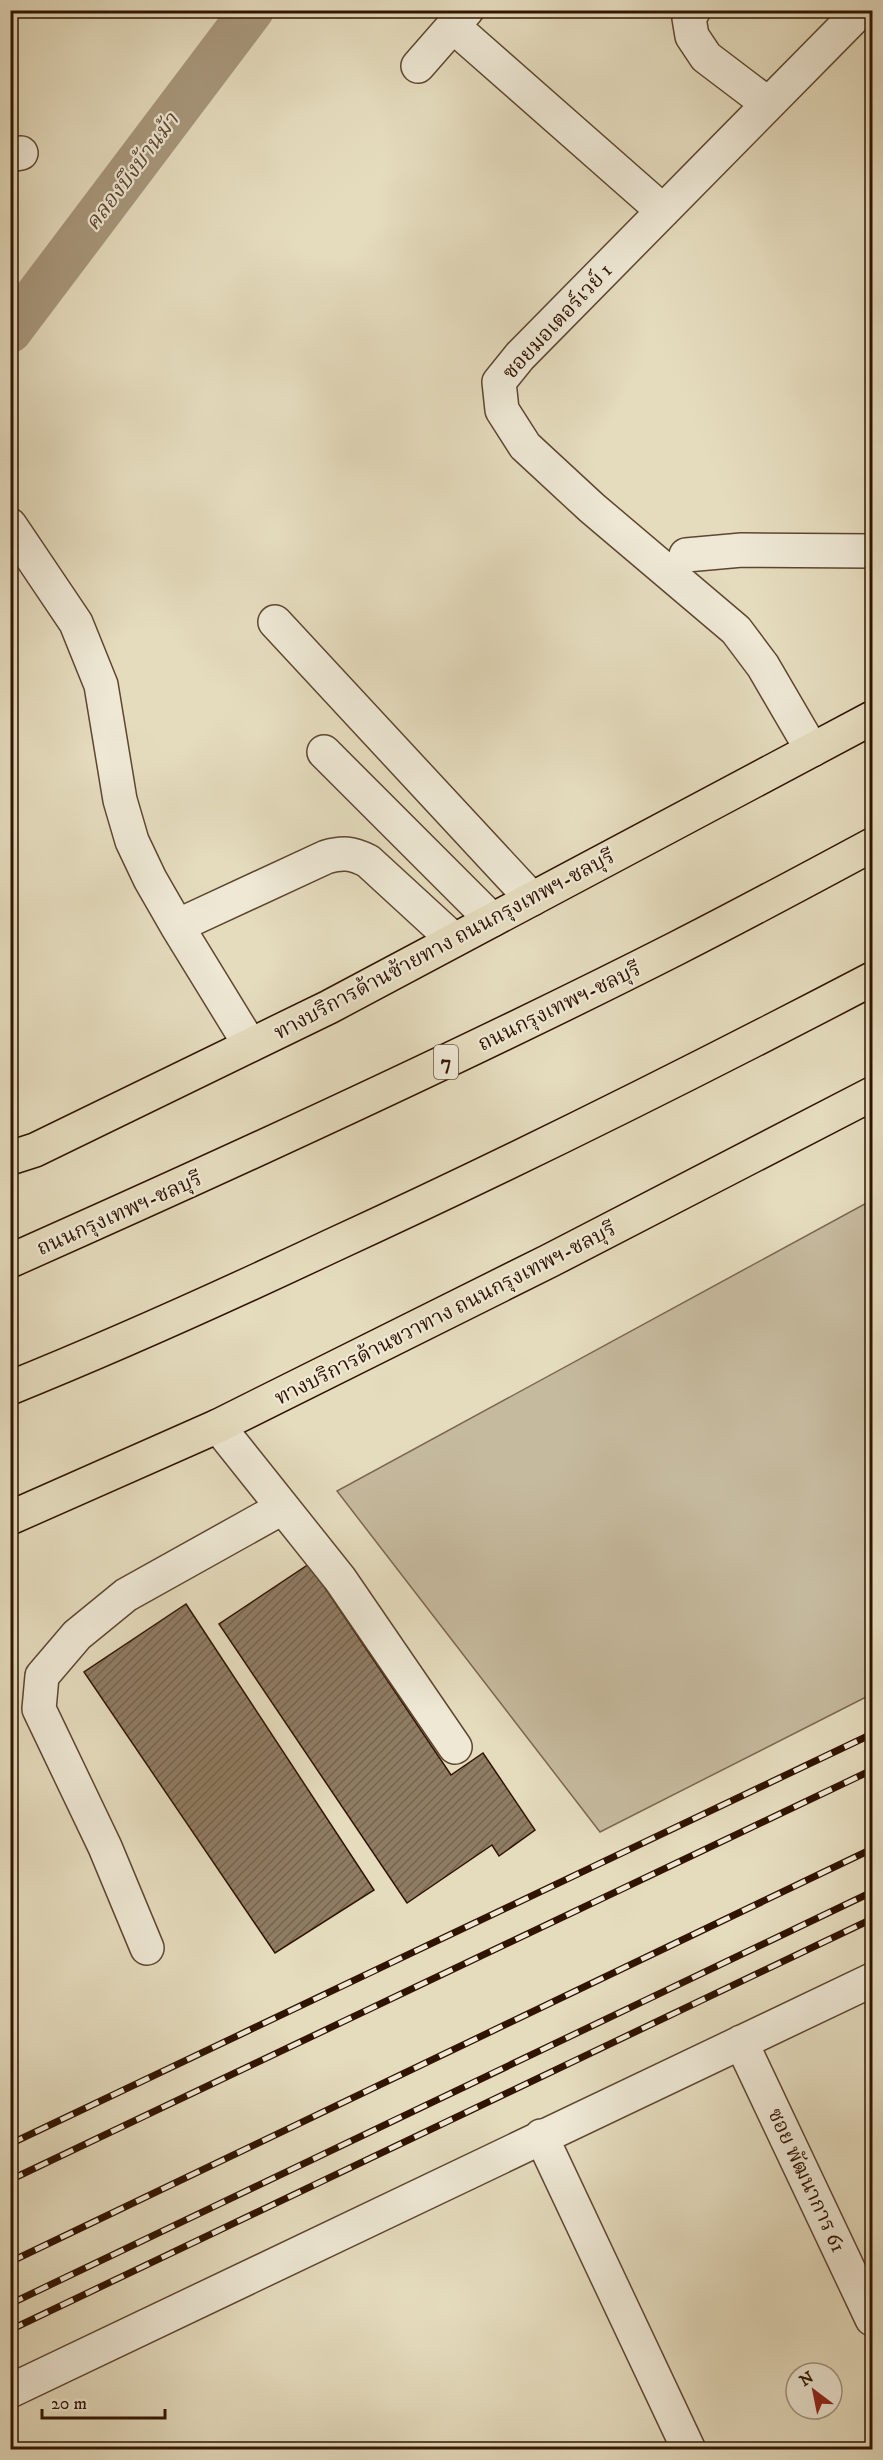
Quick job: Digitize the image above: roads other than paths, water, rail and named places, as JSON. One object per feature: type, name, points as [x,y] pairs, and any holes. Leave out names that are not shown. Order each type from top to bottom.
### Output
[{"type":"main road","name":"ทางบริการด้านซ้ายทาง ถนนกรุงเทพฯ-ชลบุรี","points":[[23,1154],[329,1007],[873,718]]},
{"type":"main road","name":"ถนนกรุงเทพฯ-ชลบุรี","points":[[10,1261],[251,1154],[467,1052],[678,948],[873,845]]},
{"type":"main road","points":[[10,1388],[255,1282],[478,1178],[705,1067],[873,979]]},
{"type":"main road","name":"ทางบริการด้านขวาทาง ถนนกรุงเทพฯ-ชลบุรี","points":[[10,1518],[218,1426],[549,1262],[873,1094]]},
{"type":"street","points":[[694,10],[689,18],[692,36],[706,57],[768,104]]},
{"type":"street","name":"ซอยมอเตอร์เวย์ 1","points":[[812,750],[763,666],[736,630],[592,508],[525,446],[502,410],[499,382],[520,356],[861,10]]},
{"type":"street","points":[[418,66],[460,19],[663,211]]},
{"type":"street","points":[[10,525],[76,623],[101,685],[120,800],[132,841],[150,879],[177,926],[250,1045]]},
{"type":"street","points":[[686,555],[742,550],[873,552]]},
{"type":"street","points":[[275,622],[532,899]]},
{"type":"street","points":[[324,752],[492,920]]},
{"type":"street","points":[[177,926],[326,857],[342,853],[354,854],[368,861],[454,939]]},
{"type":"street","points":[[218,1426],[340,1579],[455,1746]]},
{"type":"street","points":[[147,1948],[105,1847],[39,1709],[42,1676],[77,1635],[126,1596],[282,1508]]},
{"type":"street","points":[[10,2391],[541,2136],[873,1980]]},
{"type":"street","name":"ซอย พัฒนาการ 61","points":[[741,2042],[873,2319]]},
{"type":"street","points":[[541,2136],[689,2450]]},
{"type":"waterway","name":"คลองบึงบ้านม้า","points":[[10,331],[252,10]]},
{"type":"railway","points":[[10,2144],[872,1734]]},
{"type":"railway","points":[[10,2180],[872,1770]]},
{"type":"railway","points":[[10,2262],[872,1849]]},
{"type":"railway","points":[[10,2304],[872,1892]]},
{"type":"railway","points":[[10,2330],[872,1919]]}]
